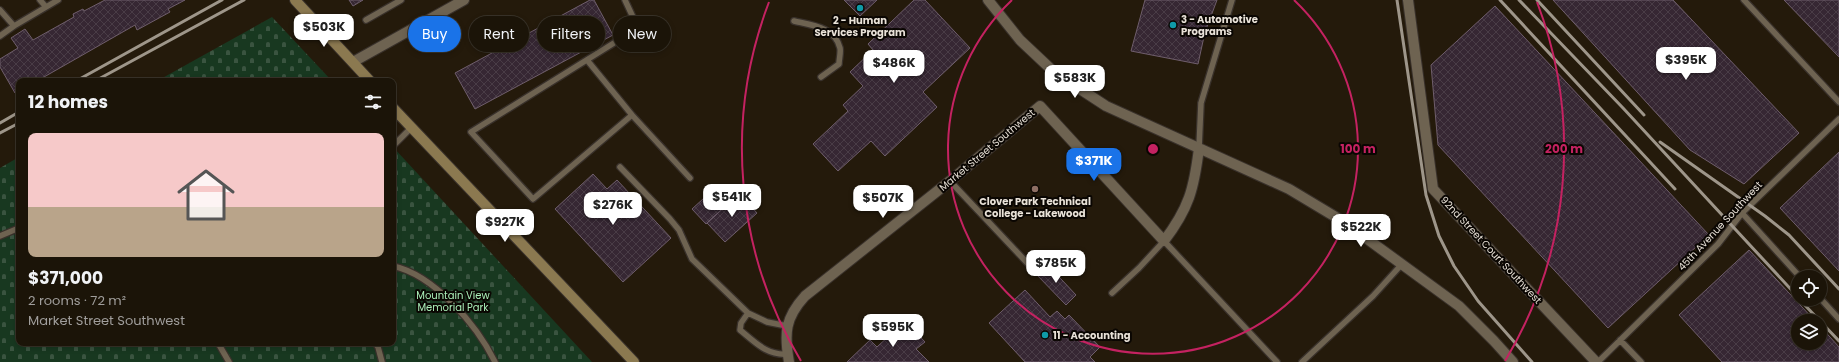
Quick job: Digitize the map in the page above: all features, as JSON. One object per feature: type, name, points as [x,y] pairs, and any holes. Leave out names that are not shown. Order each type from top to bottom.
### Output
[{"type":"main road","points":[[295,0],[367,78]]},
{"type":"main road","points":[[396,111],[634,362]]},
{"type":"street","points":[[988,0],[1020,40],[1054,72],[1106,106],[1289,190],[1344,222],[1459,306],[1494,340],[1513,362]]},
{"type":"street","name":"92nd Street Court Southwest","points":[[1408,0],[1433,189],[1597,362]]},
{"type":"street","points":[[353,62],[461,1]]},
{"type":"street","name":"Market Street Southwest","points":[[788,358],[787,326],[796,305],[805,296],[950,181],[1040,106],[1164,241]]},
{"type":"street","points":[[1164,241],[1179,221],[1189,200],[1195,180],[1199,148]]},
{"type":"lane","points":[[40,0],[46,7]]},
{"type":"lane","points":[[0,36],[58,0]]},
{"type":"lane","points":[[366,20],[401,0]]},
{"type":"lane","points":[[625,0],[638,28],[471,132],[533,199],[632,115]]},
{"type":"lane","points":[[1199,148],[1201,103],[1232,0]]},
{"type":"lane","points":[[1744,0],[1839,102]]},
{"type":"lane","points":[[0,10],[14,26]]},
{"type":"lane","points":[[794,21],[823,28],[833,36],[840,48],[839,64],[821,77]]},
{"type":"lane","points":[[587,60],[632,115],[690,178]]},
{"type":"lane","name":"45th Avenue Southwest","points":[[1597,362],[1718,244],[1742,213],[1839,120]]},
{"type":"lane","points":[[396,143],[411,128]]},
{"type":"lane","points":[[620,166],[675,224],[692,259],[748,313],[767,322],[787,326]]},
{"type":"lane","points":[[950,181],[1032,268]]},
{"type":"lane","points":[[1742,213],[1794,270]]},
{"type":"lane","points":[[0,236],[16,229]]},
{"type":"lane","points":[[1112,293],[1139,268],[1164,241],[1277,362]]},
{"type":"lane","points":[[1302,362],[1373,296],[1402,264]]},
{"type":"lane","points":[[396,267],[405,269],[436,288],[462,315],[490,352],[495,362]]},
{"type":"lane","points":[[1827,306],[1839,319]]},
{"type":"lane","points":[[748,313],[741,323],[740,330],[762,348],[776,355],[788,358]]},
{"type":"lane","points":[[1620,340],[1641,362]]},
{"type":"lane","points":[[220,346],[229,362]]},
{"type":"lane","points":[[377,346],[382,362]]},
{"type":"green space","points":[[272,17],[329,78],[162,78]]},
{"type":"green space","name":"Mountain View Memorial Park","points":[[396,150],[592,362],[0,362],[0,168],[16,159],[16,346],[396,346]]},
{"type":"building","points":[[105,0],[185,0],[168,9],[170,12],[137,30],[135,25],[42,78],[16,78],[15,93],[0,67],[0,59],[18,48],[11,38],[25,29],[33,40],[74,17],[73,14],[83,9],[84,11]]},
{"type":"building","points":[[349,0],[363,0],[353,6]]},
{"type":"building","points":[[590,0],[594,0],[603,16],[560,16]]},
{"type":"building","name":"2 - Human Services Program","points":[[844,0],[877,0],[860,16]]},
{"type":"building","points":[[914,0],[925,0],[970,48],[923,92],[937,107],[885,156],[871,141],[838,171],[813,144],[848,111],[843,105],[863,86],[850,72],[873,50],[868,44]]},
{"type":"building","name":"3 - Automotive Programs","points":[[1145,0],[1217,0],[1205,32],[1198,64],[1131,51]]},
{"type":"building","points":[[1553,0],[1673,0],[1799,133],[1744,184],[1690,150]]},
{"type":"building","points":[[1784,0],[1839,0],[1839,57]]},
{"type":"building","points":[[1495,6],[1709,235],[1608,328],[1438,145],[1431,65]]},
{"type":"building","points":[[605,20],[613,35],[605,39]]},
{"type":"building","points":[[537,29],[537,52],[581,52],[475,109],[455,73],[494,52],[529,52],[529,33]]},
{"type":"building","points":[[1839,152],[1839,271],[1780,208]]},
{"type":"building","points":[[593,174],[607,189],[617,180],[671,238],[623,282],[555,209]]},
{"type":"building","points":[[715,188],[729,203],[706,224],[692,209]]},
{"type":"building","points":[[739,193],[757,213],[725,242],[707,223]]},
{"type":"building","points":[[1749,250],[1791,295],[1791,306],[1801,306],[1808,314],[1791,314],[1791,350],[1827,350],[1827,334],[1839,347],[1839,362],[1722,362],[1679,315]]},
{"type":"building","points":[[1047,264],[1076,295],[1066,305],[1036,274]]},
{"type":"building","name":"11 - Accounting","points":[[1025,290],[1050,317],[1057,311],[1065,319],[1069,315],[1100,347],[1090,357],[1095,362],[1025,362],[989,323]]},
{"type":"building","points":[[905,321],[925,342],[916,349],[929,362],[847,362],[870,340],[877,347]]},
{"type":"railway","points":[[81,78],[222,0]]},
{"type":"railway","points":[[101,78],[244,0]]},
{"type":"railway","points":[[1397,0],[1426,195],[1439,236],[1454,266],[1478,301],[1532,362]]},
{"type":"railway","points":[[1500,0],[1675,189]]},
{"type":"railway","points":[[1519,0],[1623,108],[1791,289]]},
{"type":"railway","points":[[1537,0],[1644,115]]},
{"type":"railway","points":[[0,123],[16,114]]},
{"type":"railway","points":[[0,133],[16,125]]},
{"type":"railway","points":[[1660,142],[1765,216],[1789,235],[1839,289]]},
{"type":"railway","points":[[1806,306],[1839,341]]},
{"type":"place","name":"2 - Human Services Program","points":[[860,8]]},
{"type":"place","name":"3 - Automotive Programs","points":[[1173,25]]},
{"type":"place","name":"Clover Park Technical College - Lakewood","points":[[1035,189]]},
{"type":"place","name":"11 - Accounting","points":[[1045,335]]}]
